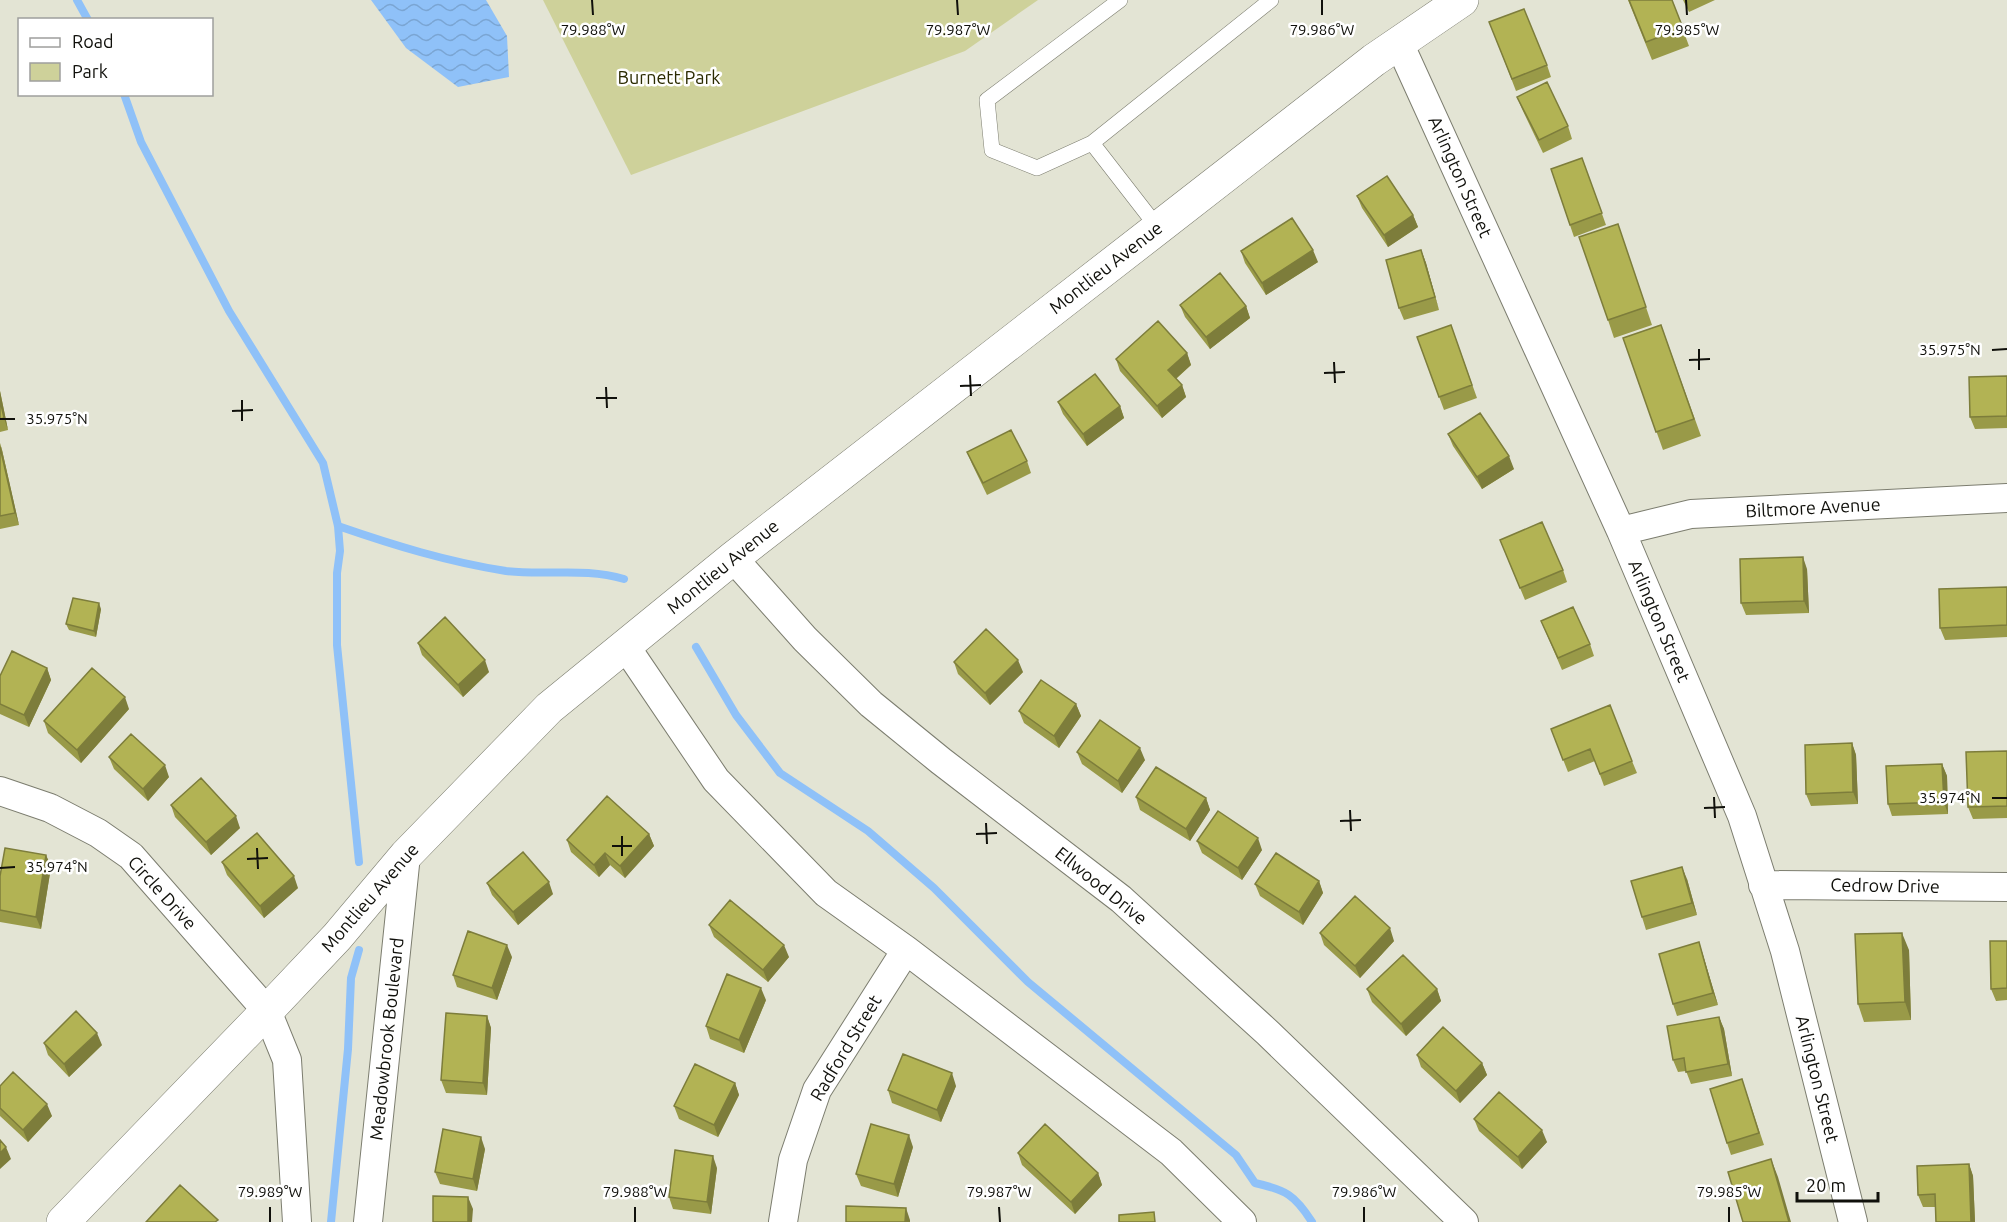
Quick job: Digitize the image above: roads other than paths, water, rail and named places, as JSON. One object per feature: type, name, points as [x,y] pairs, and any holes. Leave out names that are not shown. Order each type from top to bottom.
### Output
[{"type":"street","name":"Montlieu Avenue","points":[[63,1222],[337,937],[406,855],[549,708],[733,558],[1158,228],[1399,43],[1462,0]]},
{"type":"street","name":"Arlington Street","points":[[1399,43],[1621,531],[1742,816],[1785,951],[1853,1222]]},
{"type":"street","name":"Biltmore Avenue","points":[[1621,531],[1691,514],[2007,498]]},
{"type":"street","name":"Ellwood Drive","points":[[733,558],[806,639],[871,704],[941,761],[1121,899],[1268,1032],[1464,1222]]},
{"type":"street","points":[[626,647],[716,780],[826,893],[906,950],[1171,1152],[1242,1222]]},
{"type":"street","name":"Circle Drive","points":[[0,791],[50,808],[98,833],[131,856],[267,1011]]},
{"type":"street","name":"Meadowbrook Boulevard","points":[[368,1222],[406,855]]},
{"type":"street","name":"Cedrow Drive","points":[[1763,885],[2007,888]]},
{"type":"street","name":"Radford Street","points":[[783,1222],[793,1160],[817,1090],[906,950]]},
{"type":"street","points":[[267,1011],[287,1060],[297,1222]]},
{"type":"lane","points":[[1120,0],[987,100],[992,150],[1037,168],[1092,143],[1271,0]]},
{"type":"lane","points":[[1092,143],[1158,228]]},
{"type":"water","points":[[371,0],[486,0],[507,36],[509,77],[458,87],[406,48]]},
{"type":"waterway","points":[[77,0],[87,18]]},
{"type":"waterway","points":[[125,96],[141,142],[229,311],[323,463],[338,526],[340,551],[337,573],[337,645],[359,862]]},
{"type":"waterway","points":[[338,526],[421,552],[484,567],[521,572],[594,573],[624,579]]},
{"type":"waterway","points":[[696,647],[736,715],[780,773],[868,831],[934,888],[1028,982],[1236,1155],[1255,1183],[1275,1188],[1289,1195],[1312,1222]]},
{"type":"waterway","points":[[331,1222],[348,1049],[351,978],[359,950]]},
{"type":"park label","name":"Burnett Park","points":[[669,78]]}]
